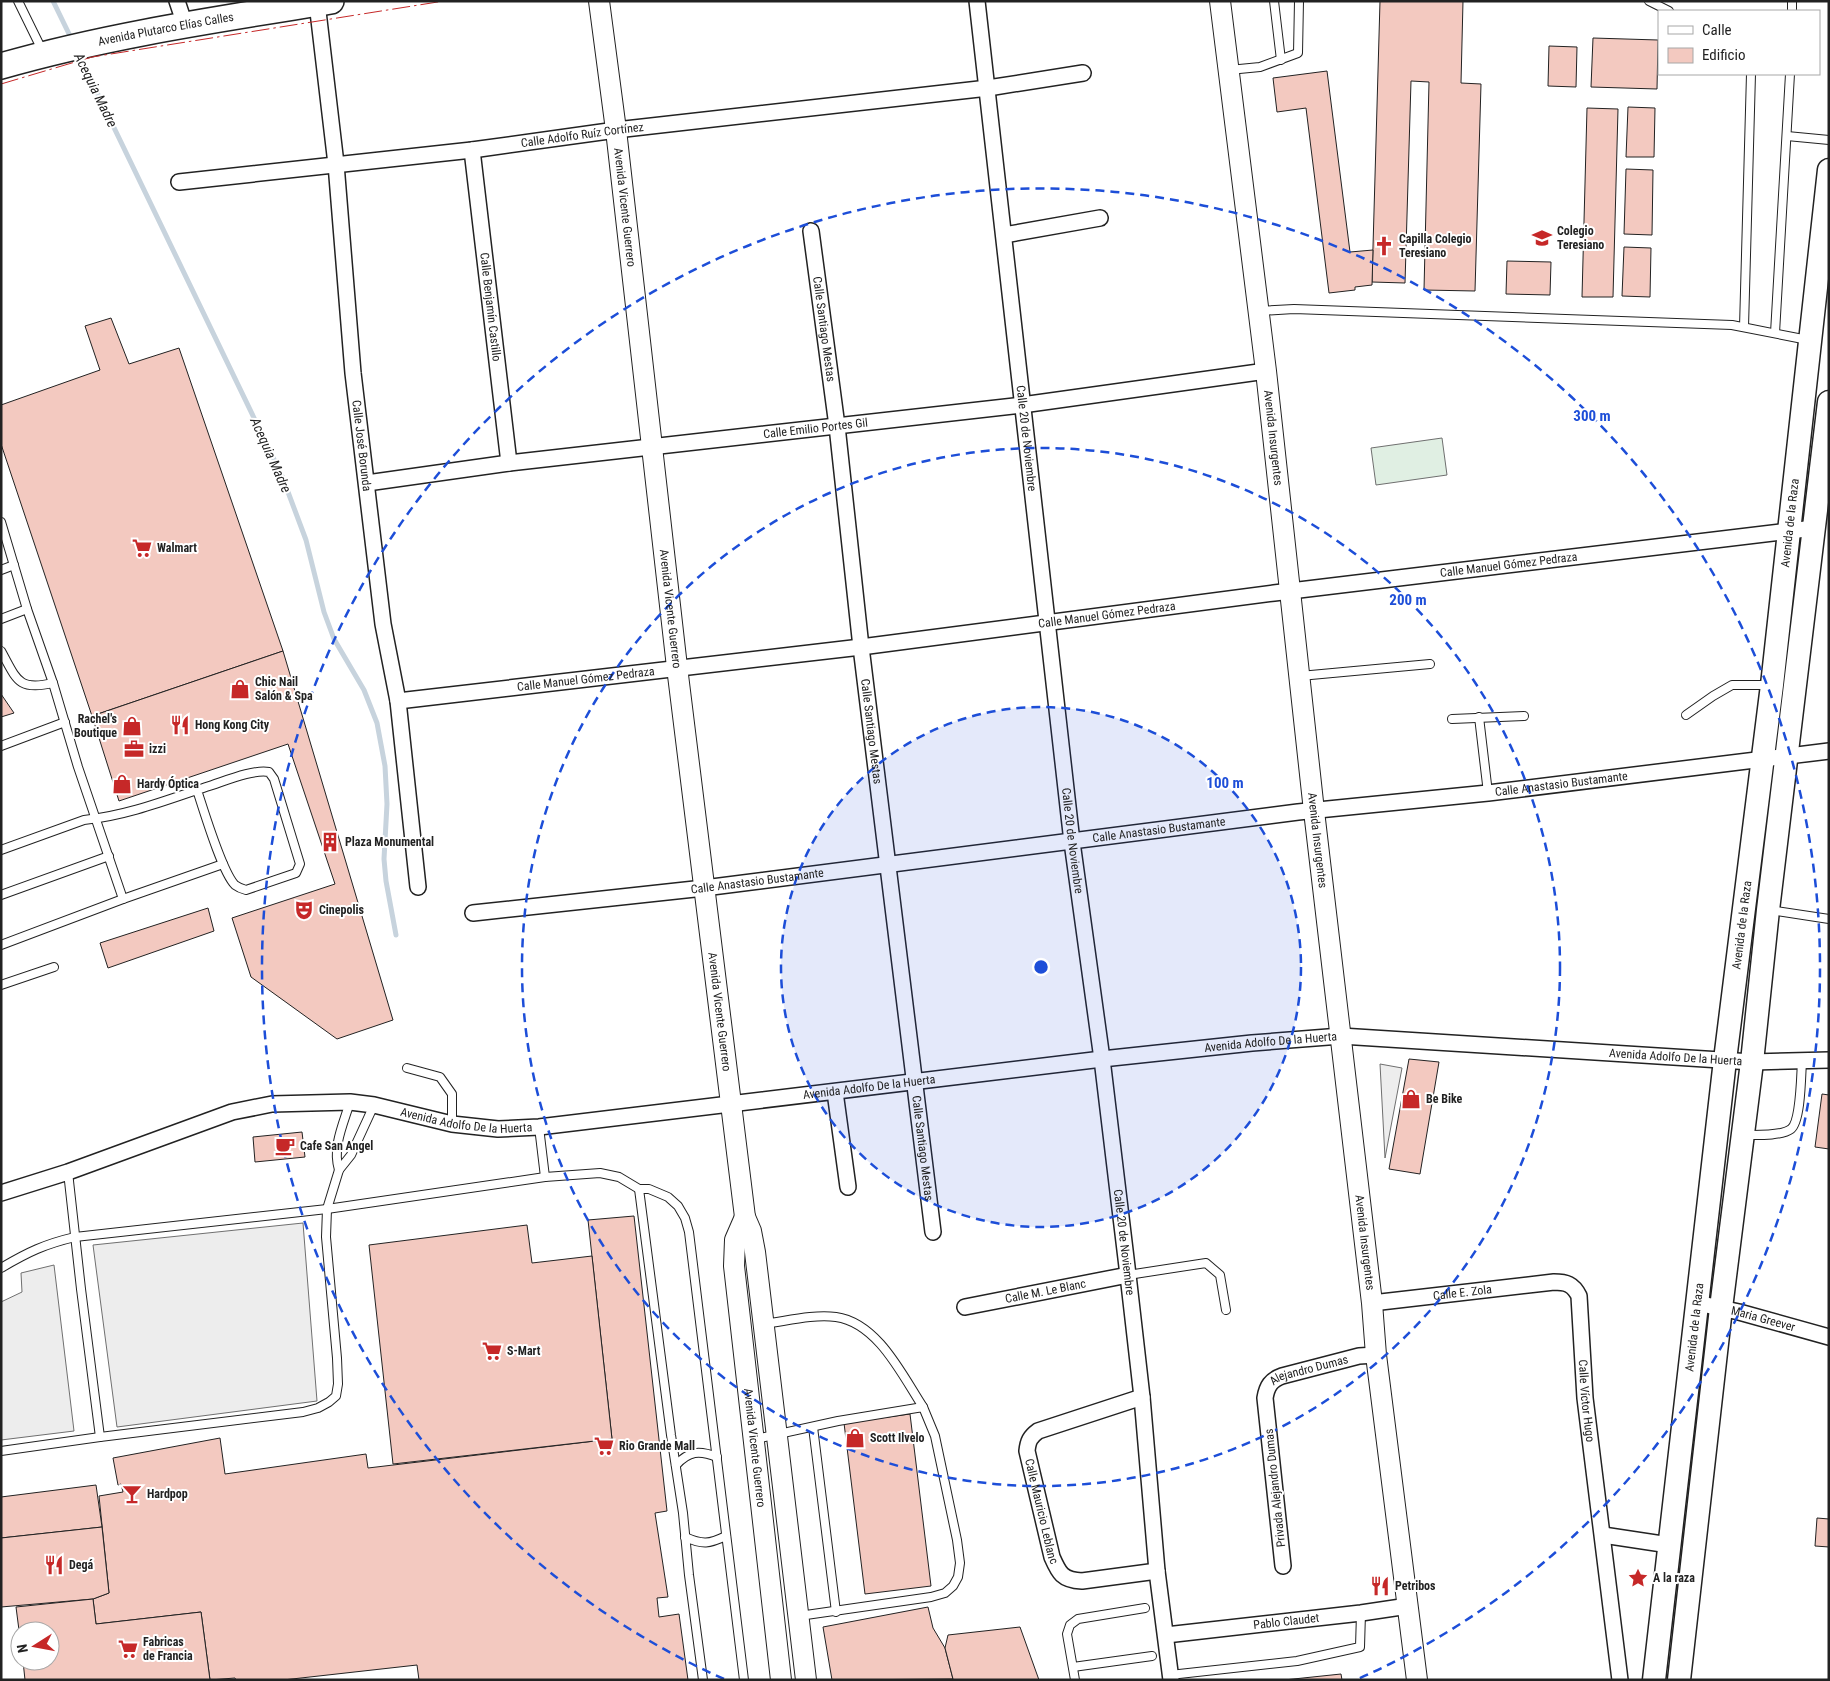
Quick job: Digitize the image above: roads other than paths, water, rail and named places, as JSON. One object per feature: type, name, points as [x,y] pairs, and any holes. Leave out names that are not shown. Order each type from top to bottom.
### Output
[{"type":"main road","name":"Avenida Plutarco Elías Calles","points":[[1,66],[88,44],[185,25],[324,2]]},
{"type":"main road","name":"Avenida de la Raza","points":[[1654,1680],[1726,1060],[1764,760],[1829,170]]},
{"type":"main road","name":"Avenida de la Raza","points":[[1679,1680],[1786,756],[1818,527],[1828,409]]},
{"type":"street","points":[[177,1],[185,25]]},
{"type":"street","name":"Avenida Vicente Guerrero","points":[[599,1],[616,130],[704,888],[745,1217],[751,1231],[764,1324],[806,1680]]},
{"type":"street","name":"Calle 20 de Noviembre","points":[[977,1],[1072,842],[1102,1059],[1128,1275],[1142,1397],[1157,1571],[1171,1677]]},
{"type":"street","name":"Avenida Insurgentes","points":[[1220,1],[1266,372],[1314,811],[1372,1304],[1376,1354],[1417,1680]]},
{"type":"street","name":"Calle José Borunda","points":[[324,2],[353,373],[383,624],[398,701],[418,887]]},
{"type":"street","name":"Calle Adolfo Ruíz Cortínez","points":[[178,182],[472,150],[616,130],[988,88],[1083,73]]},
{"type":"street","name":"Calle Benjamín Castillo","points":[[472,150],[509,463]]},
{"type":"street","points":[[1004,235],[1100,218]]},
{"type":"street","name":"Calle Santiago Mestas","points":[[811,231],[837,426],[861,646],[933,1232]]},
{"type":"street","name":"Calle Emilio Portes Gil","points":[[367,483],[509,463],[1022,405],[1266,372]]},
{"type":"street","points":[[1801,413],[1828,409]]},
{"type":"street","name":"Calle Manuel Gómez Pedraza","points":[[398,701],[861,646],[1818,527]]},
{"type":"street","name":"Calle Anastasio Bustamante","points":[[473,914],[704,888],[1314,811],[1488,793],[1829,751]]},
{"type":"street","name":"Avenida Adolfo De la Huerta","points":[[1,1193],[68,1172],[204,1122],[251,1107],[272,1104],[350,1102],[374,1105],[452,1124],[498,1129],[539,1127],[1102,1059],[1252,1043],[1341,1036],[1752,1062],[1829,1060]]},
{"type":"street","points":[[835,1092],[848,1187]]},
{"type":"street","name":"Avenida Vicente Guerrero","points":[[745,1217],[735,1240],[734,1266],[781,1680]]},
{"type":"street","name":"Calle M. Le Blanc","points":[[965,1307],[1128,1275]]},
{"type":"street","name":"Calle E. Zola","points":[[1372,1304],[1554,1282]]},
{"type":"street","name":"Calle Víctor Hugo","points":[[1554,1282],[1570,1284],[1576,1289],[1579,1296],[1585,1398],[1620,1680]]},
{"type":"street","name":"Maria Greever","points":[[1697,1303],[1829,1337]]},
{"type":"street","name":"Alejandro Dumas","points":[[1267,1409],[1267,1390],[1275,1379],[1336,1362],[1376,1354]]},
{"type":"street","name":"Calle Mauricio Leblanc","points":[[1142,1397],[1038,1431],[1031,1436],[1027,1451],[1052,1556],[1064,1577],[1071,1581],[1082,1582],[1157,1571]]},
{"type":"street","name":"Privada Alejandro Dumas","points":[[1267,1409],[1283,1566]]},
{"type":"street","points":[[1603,1535],[1669,1545]]},
{"type":"street","name":"Pablo Claudet","points":[[1166,1635],[1408,1606]]},
{"type":"lane","points":[[18,1],[52,52]]},
{"type":"lane","points":[[1274,1],[1281,60]]},
{"type":"lane","points":[[1229,70],[1260,67],[1298,53],[1299,1]]},
{"type":"lane","points":[[1649,1],[1667,10]]},
{"type":"lane","points":[[1744,327],[1751,75]]},
{"type":"lane","points":[[1775,333],[1790,75]]},
{"type":"lane","points":[[1787,136],[1829,140]]},
{"type":"lane","points":[[1257,311],[1294,309],[1744,327],[1810,340]]},
{"type":"lane","points":[[2,526],[27,609],[53,683],[122,899]]},
{"type":"lane","points":[[1,570],[14,565]]},
{"type":"lane","points":[[1,619],[27,609]]},
{"type":"lane","points":[[1,651],[14,675],[23,684],[36,687],[53,683]]},
{"type":"lane","points":[[1300,676],[1430,664]]},
{"type":"lane","points":[[1686,715],[1713,696],[1732,686],[1772,685]]},
{"type":"lane","points":[[1452,719],[1524,716]]},
{"type":"lane","points":[[1479,717],[1488,793]]},
{"type":"lane","points":[[1,746],[65,722]]},
{"type":"lane","points":[[1,850],[84,820],[146,807],[197,790],[262,771],[269,772],[274,779],[300,864],[296,873],[246,890],[238,888],[223,864],[197,790]]},
{"type":"lane","points":[[1,895],[109,856]]},
{"type":"lane","points":[[1,945],[122,899],[223,864]]},
{"type":"lane","points":[[1768,910],[1829,919]]},
{"type":"lane","points":[[1,985],[54,967]]},
{"type":"lane","points":[[1743,1135],[1761,1136],[1786,1132],[1792,1128],[1798,1119],[1802,1061]]},
{"type":"lane","points":[[407,1068],[440,1077],[452,1094],[452,1124]]},
{"type":"lane","points":[[339,1170],[336,1148],[350,1102]]},
{"type":"lane","points":[[1,1451],[303,1412],[318,1408],[336,1396],[338,1384],[337,1358],[326,1237],[327,1209],[339,1170],[351,1155],[374,1105]]},
{"type":"lane","points":[[539,1127],[545,1177]]},
{"type":"lane","points":[[68,1172],[100,1437]]},
{"type":"lane","points":[[1,1268],[22,1255],[50,1242],[76,1237],[327,1209],[545,1177],[600,1173],[619,1177],[639,1189],[649,1189],[668,1197],[682,1212],[689,1232],[744,1680]]},
{"type":"lane","points":[[639,1189],[703,1680]]},
{"type":"lane","points":[[1128,1275],[1206,1263],[1220,1275],[1226,1310]]},
{"type":"lane","points":[[764,1324],[815,1317],[836,1317],[854,1322],[870,1332],[891,1358],[923,1408],[935,1436],[960,1563],[958,1577],[953,1586],[945,1592],[931,1597],[798,1616]]},
{"type":"lane","points":[[754,1439],[838,1421],[923,1408]]},
{"type":"lane","points":[[813,1427],[836,1612]]},
{"type":"lane","points":[[676,1465],[686,1454],[705,1452],[717,1457]]},
{"type":"lane","points":[[685,1537],[699,1543],[714,1542],[726,1536]]},
{"type":"lane","points":[[1075,1680],[1067,1634],[1070,1625],[1078,1619],[1145,1608]]},
{"type":"lane","points":[[1171,1677],[1297,1661],[1360,1647],[1361,1613]]},
{"type":"lane","points":[[1073,1667],[1152,1656]]},
{"type":"waterway","name":"Acequia Madre","points":[[53,1],[72,40]]},
{"type":"waterway","name":"Acequia Madre","points":[[78,53],[282,476],[306,540],[324,612],[334,639],[364,690],[377,723],[385,766],[387,804],[384,859],[396,935]]},
{"type":"place","name":"Colegio Teresiano","points":[[1542,238]]},
{"type":"place","name":"Capilla Colegio Teresiano","points":[[1384,246]]},
{"type":"place","name":"Walmart","points":[[142,548]]},
{"type":"place","name":"Chic Nail Salón & Spa","points":[[240,689]]},
{"type":"place","name":"Hong Kong City","points":[[180,725]]},
{"type":"place","name":"Rachel's Boutique","points":[[132,726]]},
{"type":"place","name":"izzi","points":[[134,749]]},
{"type":"place","name":"Hardy Óptica","points":[[122,784]]},
{"type":"place","name":"Plaza Monumental","points":[[330,842]]},
{"type":"place","name":"Cinepolis","points":[[304,910]]},
{"type":"place","name":"Be Bike","points":[[1411,1099]]},
{"type":"place","name":"Cafe San Angel","points":[[285,1146]]},
{"type":"place","name":"S-Mart","points":[[492,1351]]},
{"type":"place","name":"Scott Ilvelo","points":[[855,1438]]},
{"type":"place","name":"Rio Grande Mall","points":[[604,1446]]},
{"type":"place","name":"Hardpop","points":[[132,1494]]},
{"type":"place","name":"Degá","points":[[54,1565]]},
{"type":"place","name":"A la raza","points":[[1638,1578]]},
{"type":"place","name":"Petribos","points":[[1380,1586]]},
{"type":"place","name":"Fabricas de Francia","points":[[128,1649]]}]
